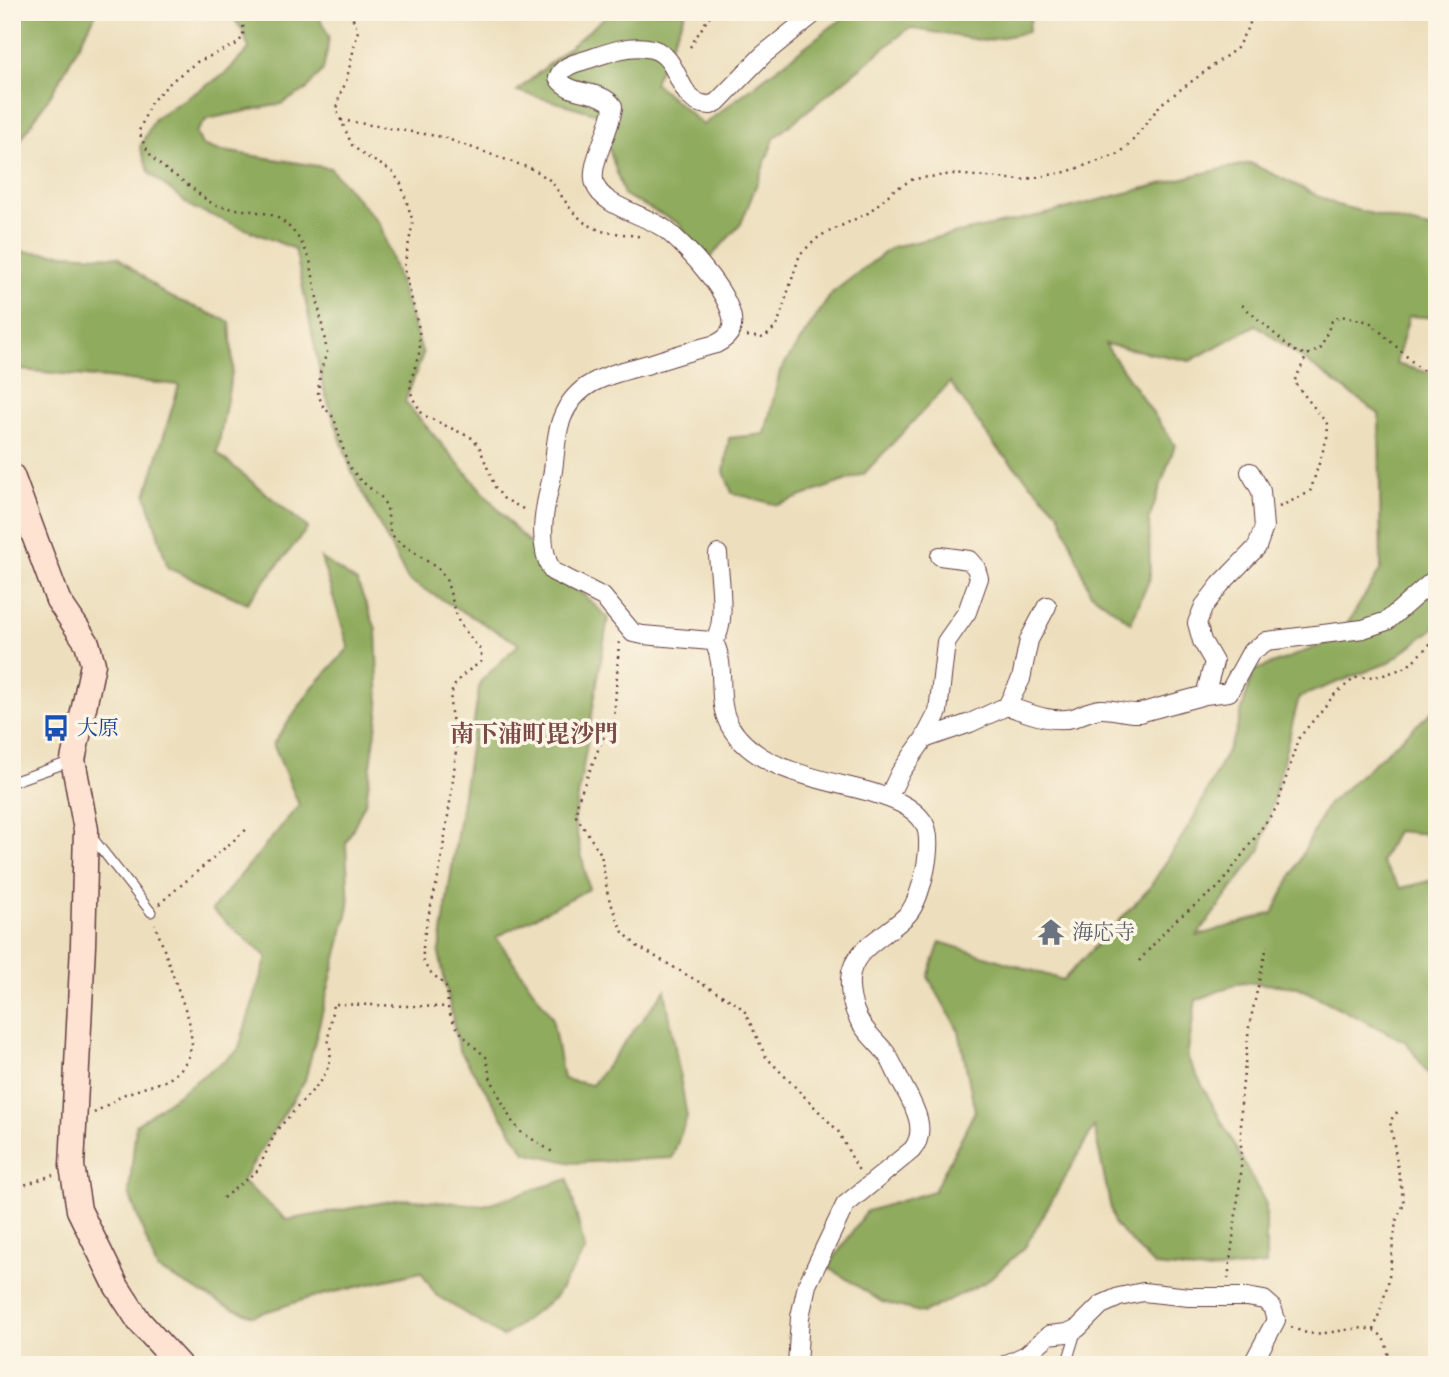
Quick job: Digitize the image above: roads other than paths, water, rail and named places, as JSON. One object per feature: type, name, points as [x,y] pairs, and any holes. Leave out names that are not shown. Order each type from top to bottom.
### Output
[{"type":"street","points":[[796,1365],[800,1317],[807,1285],[845,1205],[916,1146],[918,1117],[889,1058],[858,1019],[850,988],[851,972],[863,950],[910,911],[928,855],[929,839],[924,824],[911,809],[888,797],[780,766],[764,760],[745,745],[731,727],[722,707],[721,663],[717,646],[713,642],[633,633],[598,594],[552,571],[547,557],[542,519],[555,462],[559,427],[566,408],[579,393],[607,374],[716,344],[731,330],[731,314],[713,278],[664,229],[613,203],[598,190],[594,174],[613,106],[600,95],[564,85],[558,78],[559,74],[568,66],[601,55],[623,49],[647,48],[656,50],[669,59],[683,89],[694,102],[711,106],[763,55],[816,12]]},
{"type":"street","points":[[1205,695],[1213,662],[1202,641],[1197,623],[1204,606],[1220,585],[1257,547],[1264,527],[1261,491],[1250,472]]},
{"type":"street","points":[[12,476],[17,503],[58,600],[87,643],[93,664],[73,760],[86,830],[72,1167],[79,1210],[117,1287],[139,1321],[178,1365]]},
{"type":"street","points":[[713,642],[718,636],[721,621],[718,554]]},
{"type":"street","points":[[888,797],[938,712],[946,642],[967,612],[979,578],[976,568],[969,560],[940,556]]},
{"type":"street","points":[[1007,706],[1049,720],[1074,718],[1102,709],[1139,713],[1205,695],[1229,692],[1251,652],[1267,641],[1363,629],[1387,621],[1437,577]]},
{"type":"street","points":[[925,738],[970,723],[1007,706],[1021,679],[1029,640],[1047,606]]},
{"type":"street","points":[[1005,1365],[1026,1354],[1049,1335],[1067,1333],[1078,1328],[1101,1305],[1119,1297],[1143,1292],[1264,1300],[1272,1307],[1276,1320],[1252,1365]]},
{"type":"lane","points":[[12,782],[73,760]]},
{"type":"lane","points":[[86,830],[151,912]]},
{"type":"lane","points":[[1066,1365],[1078,1328]]},
{"type":"place","name":"大原","points":[[56,728]]},
{"type":"place","name":"海応寺","points":[[1051,932]]},
{"type":"district","name":"南下浦町毘沙門","points":[[534,734]]}]
